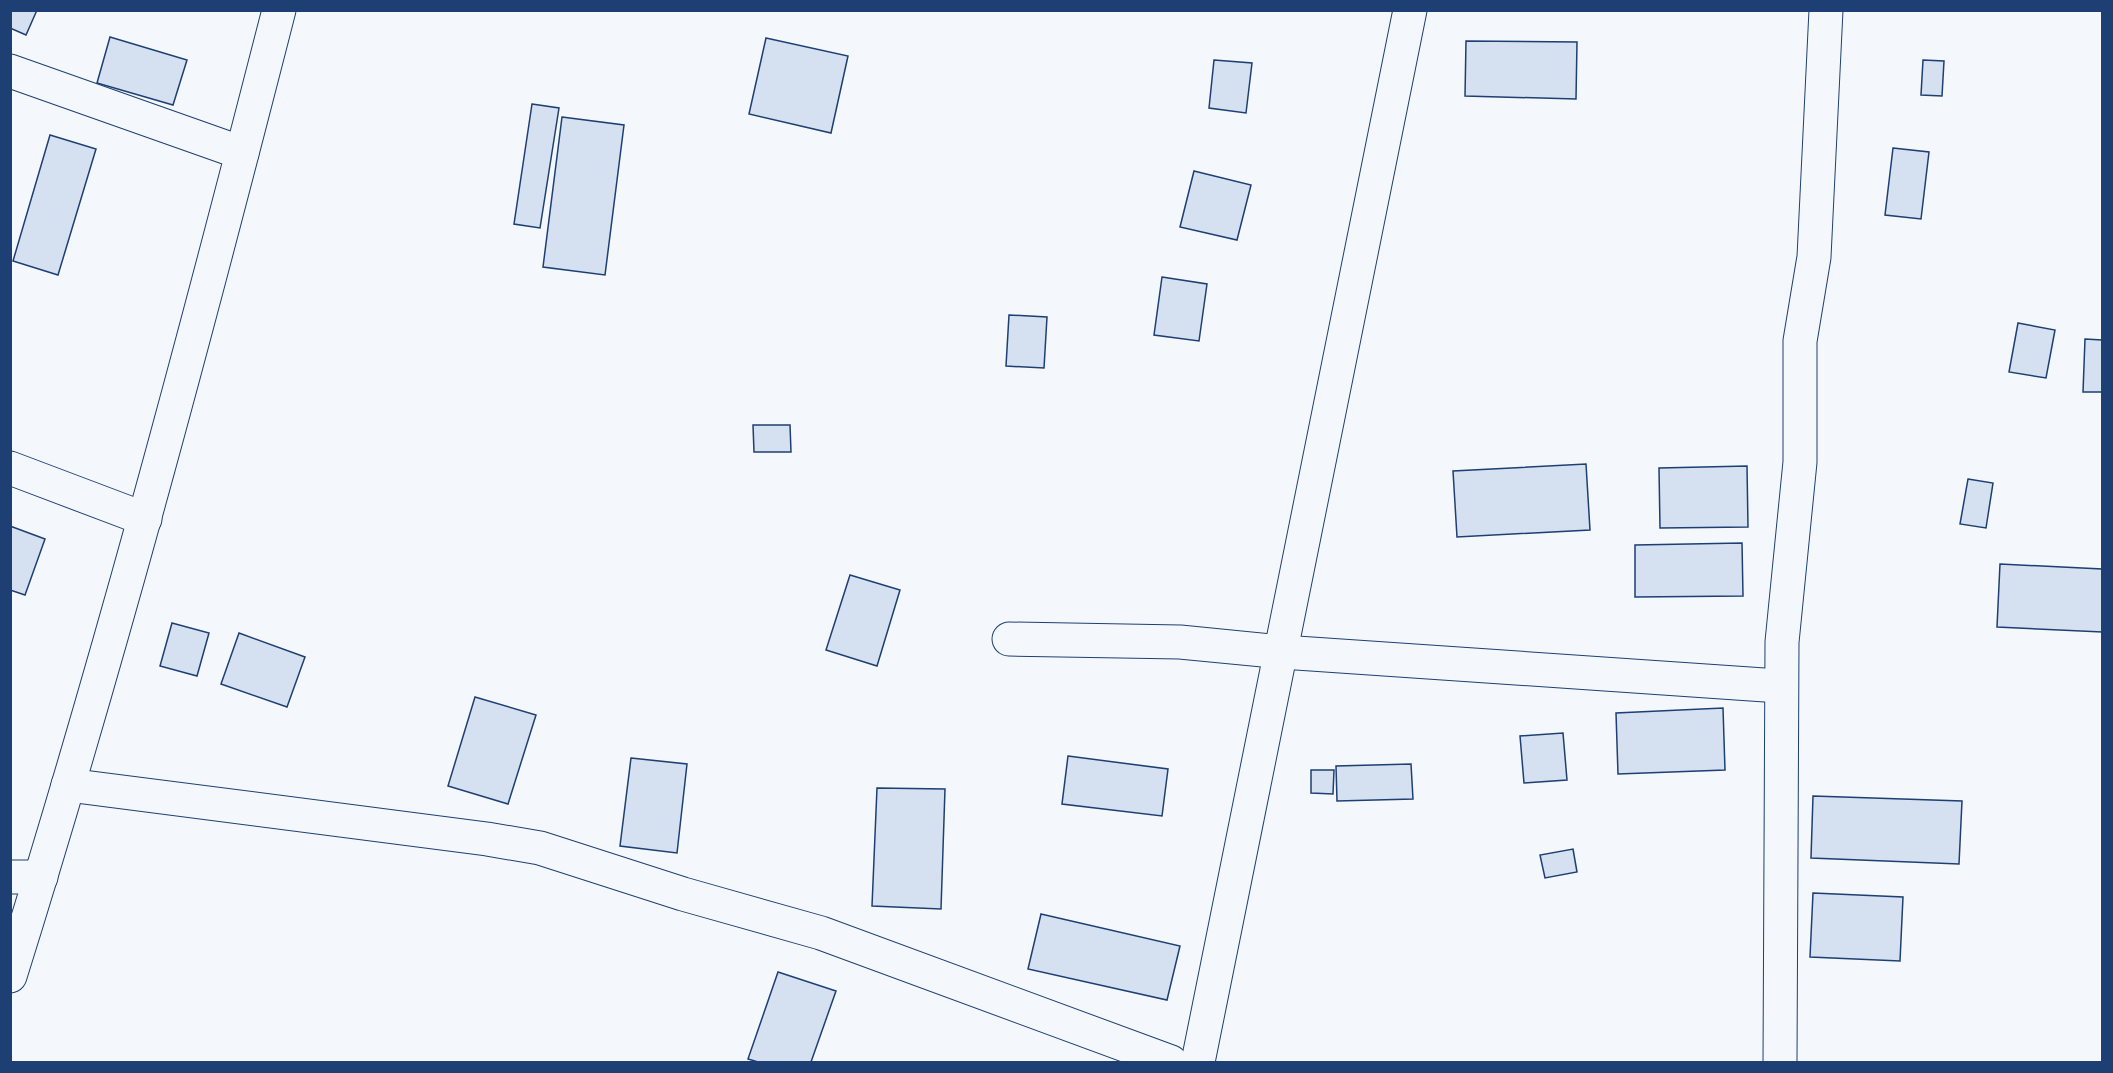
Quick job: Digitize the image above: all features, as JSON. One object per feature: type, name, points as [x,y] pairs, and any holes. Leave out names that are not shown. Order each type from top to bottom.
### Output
[{"type":"street","points":[[10,976],[26,877],[68,784],[145,519],[279,10]]},
{"type":"street","points":[[1198,1062],[1410,10]]},
{"type":"street","points":[[1780,1062],[1780,686],[1782,642],[1800,462],[1800,341],[1814,257],[1826,10]]},
{"type":"street","points":[[10,71],[242,153]]},
{"type":"street","points":[[10,468],[145,519]]},
{"type":"street","points":[[1009,639],[1180,642],[1282,652],[1780,686]]},
{"type":"street","points":[[68,784],[540,848],[683,894],[821,933],[1171,1062]]},
{"type":"building","points":[[10,10],[37,10],[26,35],[10,28]]},
{"type":"building","points":[[110,37],[187,60],[173,105],[97,83]]},
{"type":"building","points":[[766,38],[848,56],[831,133],[749,114]]},
{"type":"building","points":[[1466,41],[1577,42],[1576,99],[1465,96]]},
{"type":"building","points":[[1214,60],[1252,63],[1246,113],[1209,108]]},
{"type":"building","points":[[1923,60],[1944,61],[1942,96],[1921,95]]},
{"type":"building","points":[[532,104],[559,108],[540,228],[514,224]]},
{"type":"building","points":[[562,117],[624,125],[605,275],[543,267]]},
{"type":"building","points":[[50,135],[96,149],[58,275],[13,261]]},
{"type":"building","points":[[1893,148],[1929,152],[1921,219],[1885,215]]},
{"type":"building","points":[[1194,171],[1251,185],[1237,240],[1180,227]]},
{"type":"building","points":[[1162,277],[1207,284],[1199,341],[1154,335]]},
{"type":"building","points":[[1009,315],[1047,317],[1044,368],[1006,366]]},
{"type":"building","points":[[2018,323],[2055,330],[2046,378],[2009,372]]},
{"type":"building","points":[[2085,339],[2102,340],[2102,392],[2083,392]]},
{"type":"building","points":[[753,425],[790,425],[791,452],[754,452]]},
{"type":"building","points":[[1586,464],[1590,530],[1457,537],[1453,471]]},
{"type":"building","points":[[1747,466],[1748,527],[1660,528],[1659,468]]},
{"type":"building","points":[[1968,479],[1993,483],[1986,528],[1960,524]]},
{"type":"building","points":[[10,526],[45,539],[25,595],[10,590]]},
{"type":"building","points":[[1742,543],[1743,596],[1635,597],[1635,545]]},
{"type":"building","points":[[2000,564],[2102,569],[2102,632],[1997,627]]},
{"type":"building","points":[[850,575],[900,590],[877,666],[826,650]]},
{"type":"building","points":[[172,623],[209,633],[197,676],[160,666]]},
{"type":"building","points":[[239,633],[305,657],[287,707],[221,684]]},
{"type":"building","points":[[475,697],[536,715],[508,804],[448,786]]},
{"type":"building","points":[[1723,708],[1725,770],[1618,774],[1616,713]]},
{"type":"building","points":[[1563,733],[1567,780],[1524,783],[1520,736]]},
{"type":"building","points":[[1068,756],[1168,769],[1162,816],[1062,804]]},
{"type":"building","points":[[631,758],[687,764],[677,853],[620,846]]},
{"type":"building","points":[[1411,764],[1413,799],[1337,801],[1336,766]]},
{"type":"building","points":[[1311,770],[1334,770],[1333,794],[1311,793]]},
{"type":"building","points":[[877,788],[945,789],[941,909],[872,906]]},
{"type":"building","points":[[1813,796],[1962,801],[1959,864],[1811,858]]},
{"type":"building","points":[[1573,849],[1577,872],[1545,878],[1540,855]]},
{"type":"building","points":[[1813,893],[1903,897],[1900,961],[1810,957]]},
{"type":"building","points":[[1041,914],[1180,946],[1167,1000],[1028,969]]},
{"type":"building","points":[[778,972],[836,991],[811,1062],[758,1062],[748,1059]]}]
